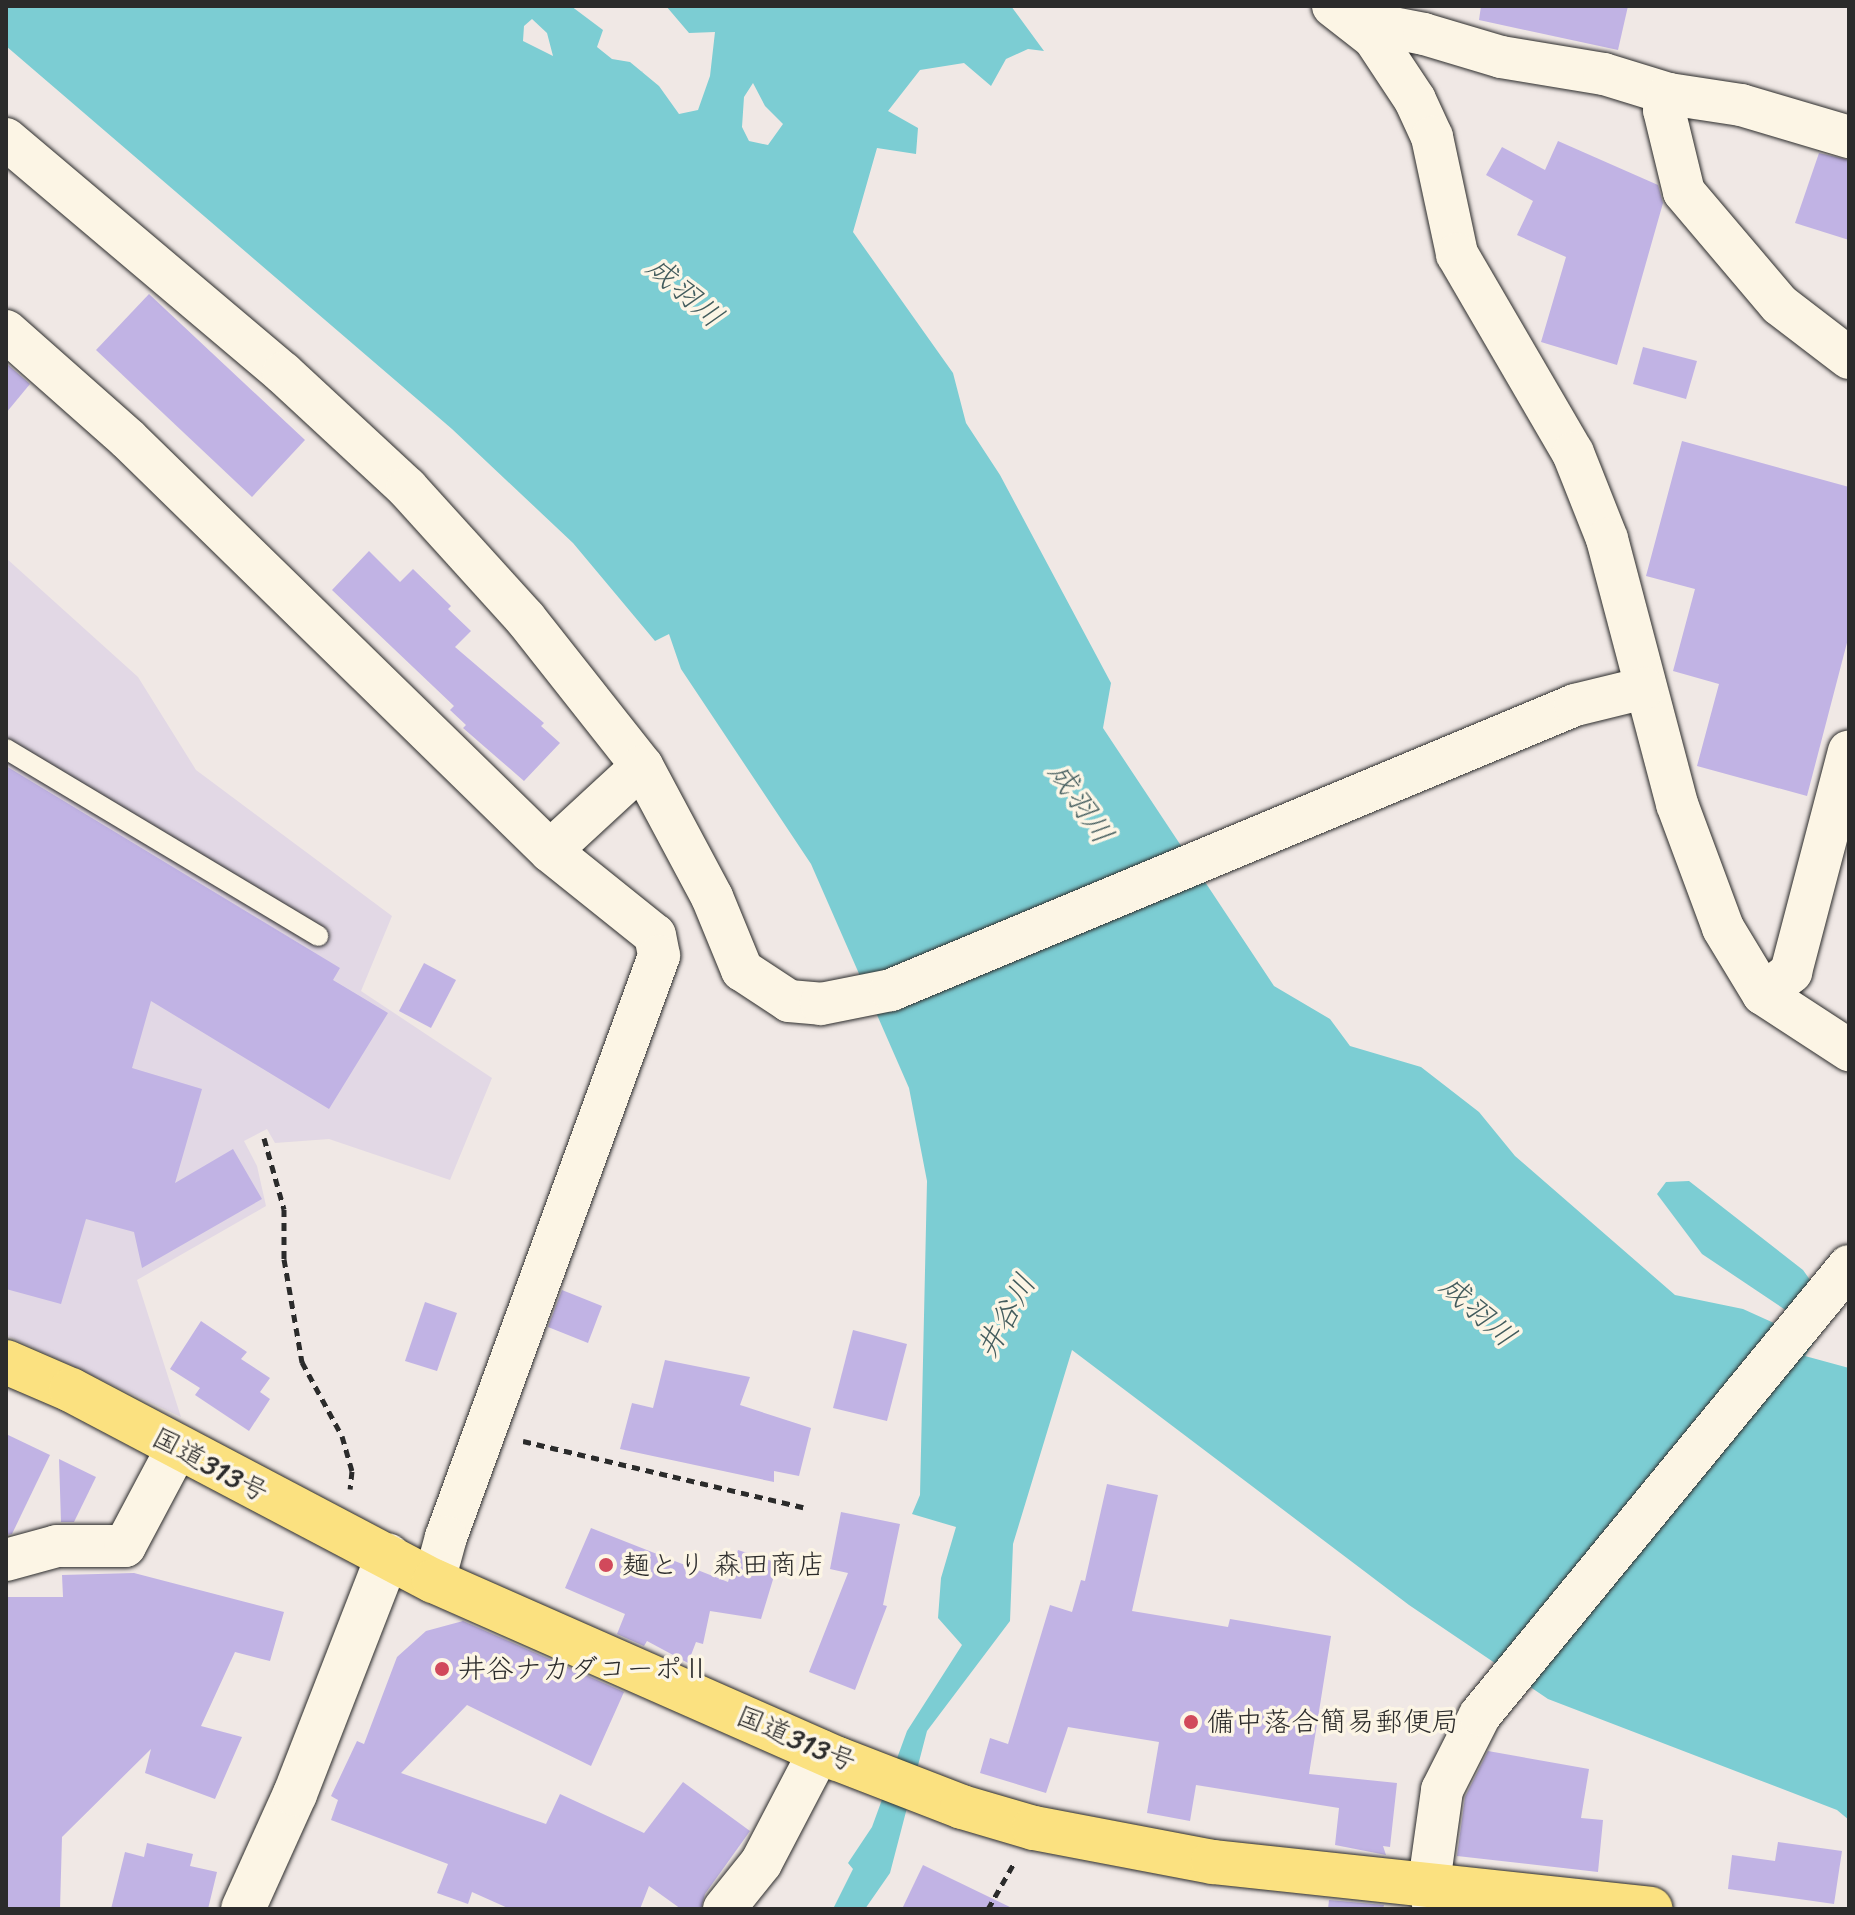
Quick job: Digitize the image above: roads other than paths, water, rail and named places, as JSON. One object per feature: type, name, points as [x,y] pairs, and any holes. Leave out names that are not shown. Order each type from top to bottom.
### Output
[{"type":"highway","name":"国道313号","points":[[6,1362],[71,1390],[434,1581],[829,1754],[962,1807],[1034,1828],[1213,1862],[1431,1896],[1650,1909]]},
{"type":"street","points":[[1342,13],[1501,57],[1604,74],[1669,94],[1741,105],[1849,137]]},
{"type":"street","points":[[1342,13],[1374,38],[1415,100],[1432,137],[1457,254],[1573,453],[1607,539],[1632,691],[1723,928],[1763,994],[1849,1050]]},
{"type":"street","points":[[1669,94],[1664,110],[1667,138],[1684,192],[1780,305],[1849,358]]},
{"type":"street","points":[[6,139],[283,373],[407,488],[525,618],[642,766],[712,897],[742,970],[789,1001],[821,1004],[891,990],[1575,705],[1632,691]]},
{"type":"street","points":[[6,331],[128,439],[550,851],[638,918],[655,935],[659,956],[434,1581]]},
{"type":"street","points":[[1763,994],[1791,972],[1849,751]]},
{"type":"street","points":[[550,851],[642,766]]},
{"type":"street","points":[[1431,1896],[1442,1790],[1480,1715],[1849,1266]]},
{"type":"street","points":[[6,1560],[57,1546],[125,1546],[177,1448]]},
{"type":"street","points":[[243,1909],[295,1794],[388,1556]]},
{"type":"street","points":[[724,1909],[761,1863],[829,1754]]},
{"type":"lane","points":[[6,749],[318,936]]},
{"type":"water","points":[[6,6],[571,6],[603,30],[597,47],[612,59],[630,62],[659,86],[679,114],[698,110],[710,76],[715,32],[689,33],[666,6],[1011,6],[1044,51],[1028,49],[1006,59],[991,86],[964,63],[920,70],[888,111],[918,128],[916,154],[877,148],[853,232],[953,373],[966,423],[1000,475],[1111,683],[1103,728],[1274,986],[1330,1019],[1350,1046],[1421,1067],[1479,1112],[1515,1156],[1675,1295],[1743,1309],[1803,1336],[1811,1327],[1702,1254],[1657,1194],[1666,1182],[1689,1181],[1803,1270],[1833,1312],[1805,1356],[1849,1368],[1849,1820],[1837,1810],[1548,1699],[1409,1605],[1072,1350],[1013,1544],[1010,1621],[927,1731],[890,1873],[865,1909],[833,1909],[853,1869],[848,1863],[872,1827],[907,1731],[962,1645],[938,1618],[941,1578],[956,1527],[912,1514],[920,1495],[927,1181],[909,1088],[811,864],[681,669],[669,634],[655,641],[573,543],[452,429],[6,46]],"holes":[[[532,19],[547,33],[553,56],[523,41],[524,26]],[[753,83],[765,106],[783,124],[768,145],[749,141],[742,127],[744,97]]]},
{"type":"place","name":"麺とり 森田商店","points":[[606,1565]]},
{"type":"place","name":"井谷ナカダコーポⅡ","points":[[442,1669]]},
{"type":"place","name":"備中落合簡易郵便局","points":[[1191,1722]]},
{"type":"water label","name":"成羽川","points":[[685,292]]},
{"type":"water label","name":"成羽川","points":[[1081,803]]},
{"type":"water label","name":"成羽川","points":[[1478,1311]]},
{"type":"water label","name":"井谷川","points":[[1006,1316]]}]
